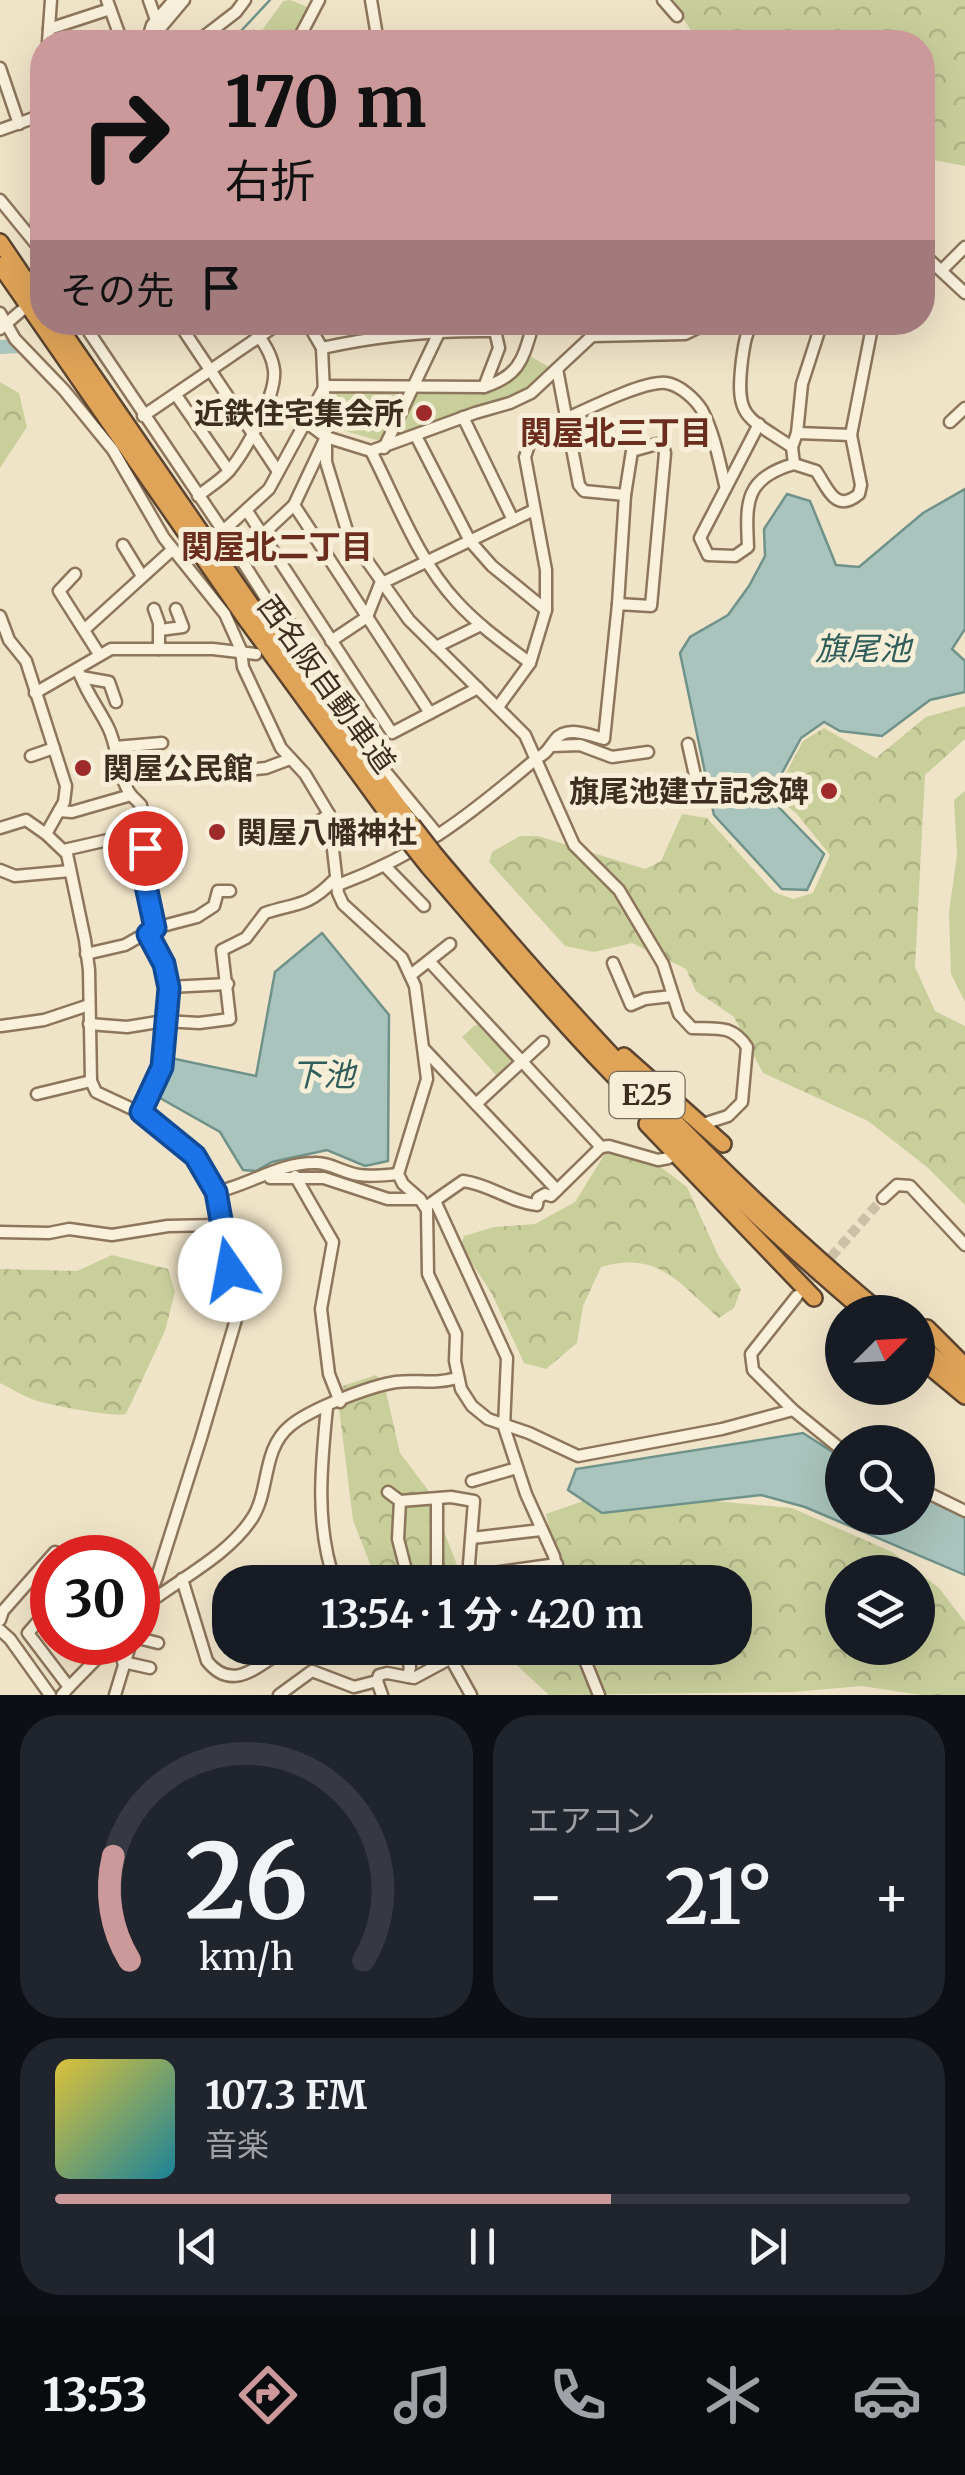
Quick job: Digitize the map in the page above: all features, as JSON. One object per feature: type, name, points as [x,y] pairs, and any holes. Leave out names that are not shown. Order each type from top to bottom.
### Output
[{"type":"highway","points":[[0,242],[30,286]]},
{"type":"highway","name":"西名阪自動車道","points":[[0,265],[30,308]]},
{"type":"highway","name":"西名阪自動車道","points":[[49,335],[254,630],[407,829],[593,1054],[728,1190],[845,1295]]},
{"type":"highway","name":"西名阪自動車道","points":[[65,335],[407,829]]},
{"type":"highway","name":"西名阪自動車道","points":[[433,861],[666,1114],[862,1295]]},
{"type":"highway","points":[[548,988],[556,989],[648,1080],[723,1144]]},
{"type":"highway","points":[[593,1054],[594,1067],[806,1297]]},
{"type":"highway","points":[[935,1339],[965,1366]]},
{"type":"highway","points":[[935,1358],[965,1383]]},
{"type":"highway","points":[[935,1371],[965,1396]]},
{"type":"street","points":[[51,0],[48,29],[109,5],[118,30]]},
{"type":"street","points":[[150,0],[156,20]]},
{"type":"street","points":[[152,30],[174,0]]},
{"type":"street","points":[[159,30],[184,0]]},
{"type":"street","points":[[212,30],[245,0]]},
{"type":"street","points":[[303,30],[319,0]]},
{"type":"street","points":[[372,0],[376,30]]},
{"type":"street","points":[[663,0],[677,16]]},
{"type":"street","points":[[0,68],[19,124]]},
{"type":"street","points":[[0,130],[30,119]]},
{"type":"street","points":[[0,200],[30,238]]},
{"type":"street","points":[[942,270],[965,247]]},
{"type":"street","points":[[935,264],[965,294]]},
{"type":"street","points":[[20,311],[2,321],[113,450],[172,550],[187,561],[225,614],[241,654],[242,667],[280,748],[318,792],[329,814],[343,904],[402,958],[412,974],[424,1049],[425,1090],[398,1174],[403,1184],[426,1202],[507,1358],[504,1426],[516,1468],[557,1564],[550,1565]]},
{"type":"street","points":[[91,335],[198,496],[218,536],[272,608],[291,624],[376,760],[436,832]]},
{"type":"street","points":[[187,335],[278,470]]},
{"type":"street","points":[[314,335],[322,348],[326,462],[348,534],[409,620],[524,734],[574,845],[619,890],[656,950],[686,1024],[692,1028],[721,1026],[734,1032],[747,1047],[742,1102],[728,1116],[706,1123]]},
{"type":"street","points":[[322,348],[388,335]]},
{"type":"street","points":[[384,448],[439,335]]},
{"type":"street","points":[[484,387],[499,348],[496,335]]},
{"type":"street","points":[[325,386],[484,387],[514,374],[530,335]]},
{"type":"street","points":[[304,421],[326,437],[372,451],[384,448],[523,398],[592,336],[639,335]]},
{"type":"street","points":[[746,335],[739,403],[759,424],[792,446]]},
{"type":"street","points":[[794,464],[792,446],[802,384],[818,335]]},
{"type":"street","points":[[759,424],[700,538],[708,555],[735,556],[748,548],[748,497],[774,470],[794,464],[816,471],[832,499],[841,502],[859,494],[850,434],[870,335]]},
{"type":"street","points":[[143,416],[259,336],[274,365],[274,377],[253,432],[229,472],[198,496]]},
{"type":"street","points":[[558,369],[579,485],[584,490],[625,496]]},
{"type":"street","points":[[498,707],[530,664],[546,610],[546,570],[524,457],[531,439],[543,428],[650,384],[670,383],[701,407],[725,484]]},
{"type":"street","points":[[218,536],[269,489],[325,386]]},
{"type":"street","points":[[176,395],[229,472]]},
{"type":"street","points":[[950,422],[965,408]]},
{"type":"street","points":[[463,418],[514,520]]},
{"type":"street","points":[[797,433],[850,434]]},
{"type":"street","points":[[416,436],[470,540],[492,566],[546,610]]},
{"type":"street","points":[[263,534],[294,505],[326,437]]},
{"type":"street","points":[[88,1024],[127,1027],[230,1018],[222,950],[246,938],[264,912],[304,904],[333,881],[338,883],[386,867],[436,832],[467,817],[547,753],[556,737],[564,732],[604,738],[632,451],[657,444],[663,446],[665,453],[651,606],[618,604]]},
{"type":"street","points":[[372,451],[426,561],[480,625],[530,664]]},
{"type":"street","points":[[294,505],[430,713]]},
{"type":"street","points":[[331,641],[367,617],[380,584],[534,510]]},
{"type":"street","points":[[247,511],[392,733],[478,688]]},
{"type":"street","points":[[123,545],[142,576]]},
{"type":"street","points":[[85,629],[172,550]]},
{"type":"street","points":[[74,574],[59,591],[100,654]]},
{"type":"street","points":[[154,609],[160,630],[159,649]]},
{"type":"street","points":[[160,630],[183,627],[176,609]]},
{"type":"street","points":[[0,616],[9,640],[26,661],[66,786],[59,811],[46,834]]},
{"type":"street","points":[[436,647],[480,625]]},
{"type":"street","points":[[301,640],[324,630]]},
{"type":"street","points":[[35,693],[79,672],[111,649],[213,649],[256,654]]},
{"type":"street","points":[[79,672],[109,682],[116,702]]},
{"type":"street","points":[[79,672],[115,747],[122,779],[141,805],[151,931],[169,987],[162,1067],[141,1112]]},
{"type":"street","points":[[115,747],[162,743]]},
{"type":"street","points":[[688,744],[700,798]]},
{"type":"street","points":[[552,746],[580,745],[612,757],[648,752]]},
{"type":"street","points":[[31,756],[54,748]]},
{"type":"street","points":[[229,772],[266,768],[290,759]]},
{"type":"street","points":[[59,811],[72,812],[131,795]]},
{"type":"street","points":[[301,835],[329,814]]},
{"type":"street","points":[[0,828],[26,820],[64,850],[86,954],[90,1081],[96,1092],[141,1112],[195,1156],[216,1192],[226,1262],[240,1290],[239,1315],[160,1563]]},
{"type":"street","points":[[64,850],[143,832]]},
{"type":"street","points":[[386,867],[424,906]]},
{"type":"street","points":[[0,870],[15,876],[70,871]]},
{"type":"street","points":[[86,954],[126,945],[151,931],[197,917],[214,906],[218,891],[230,891]]},
{"type":"street","points":[[412,974],[450,944]]},
{"type":"street","points":[[429,961],[601,1147]]},
{"type":"street","points":[[613,963],[631,1005],[672,996]]},
{"type":"street","points":[[169,987],[228,984]]},
{"type":"street","points":[[1,1026],[44,1020],[89,1005]]},
{"type":"street","points":[[476,1104],[543,1042]]},
{"type":"street","points":[[424,1049],[557,1190]]},
{"type":"street","points":[[37,1094],[90,1081]]},
{"type":"street","points":[[256,1179],[294,1176],[336,1182],[388,1199],[426,1202],[462,1181],[478,1182],[516,1203],[537,1205],[538,1198],[544,1194],[551,1196],[601,1147],[658,1160],[668,1158]]},
{"type":"street","points":[[216,1192],[289,1166],[309,1163],[325,1163],[360,1175],[398,1174]]},
{"type":"street","points":[[294,1176],[333,1242],[321,1309],[329,1374],[340,1402]]},
{"type":"street","points":[[882,1198],[897,1185],[910,1186],[965,1244]]},
{"type":"street","points":[[426,1202],[428,1274],[456,1334],[458,1378],[472,1406],[488,1419],[529,1432],[568,1453],[590,1455],[722,1429],[793,1410]]},
{"type":"street","points":[[0,1232],[80,1230],[112,1235],[168,1226],[220,1225]]},
{"type":"street","points":[[806,1297],[752,1354],[750,1362],[757,1377],[825,1436]]},
{"type":"street","points":[[160,1591],[182,1579],[245,1528],[260,1504],[271,1454],[286,1428],[327,1407],[391,1383],[433,1384],[458,1378]]},
{"type":"street","points":[[327,1407],[321,1526],[329,1565]]},
{"type":"street","points":[[472,1481],[516,1468]]},
{"type":"street","points":[[388,1492],[400,1501],[474,1502],[472,1565]]},
{"type":"street","points":[[935,1496],[965,1511]]},
{"type":"street","points":[[434,1565],[437,1499]]},
{"type":"street","points":[[400,1501],[398,1540],[404,1565]]},
{"type":"street","points":[[472,1538],[542,1530]]},
{"type":"street","points":[[182,1579],[207,1661],[214,1671],[240,1676],[265,1665]]},
{"type":"street","points":[[0,1620],[30,1580]]},
{"type":"street","points":[[0,1630],[50,1695]]},
{"type":"street","points":[[49,1665],[66,1691],[91,1665]]},
{"type":"street","points":[[118,1694],[123,1665]]},
{"type":"street","points":[[136,1665],[150,1668]]},
{"type":"street","points":[[408,1677],[409,1665]]},
{"type":"street","points":[[382,1695],[379,1676],[387,1673],[414,1678],[439,1665]]},
{"type":"street","points":[[454,1665],[471,1695]]},
{"type":"street","points":[[587,1665],[599,1695]]},
{"type":"street","points":[[280,1695],[312,1671],[354,1687],[377,1681]]},
{"type":"green space","points":[[671,0],[965,0],[965,166],[935,160],[935,30],[691,30]]},
{"type":"green space","points":[[283,1],[308,7],[295,30],[262,30]]},
{"type":"green space","points":[[528,355],[551,368],[530,390],[387,442],[416,394],[502,384],[513,379]]},
{"type":"green space","points":[[0,382],[19,393],[27,427],[0,468]]},
{"type":"green space","points":[[328,390],[403,392],[380,441],[331,427]]},
{"type":"green space","points":[[965,706],[965,739],[925,775],[915,967],[935,1011],[965,1026],[965,1205],[927,1167],[868,1121],[763,1073],[734,1017],[696,991],[686,969],[632,943],[594,952],[565,946],[489,862],[492,852],[520,836],[538,836],[645,869],[661,861],[682,814],[707,818],[774,892],[793,899],[813,893],[830,855],[796,813],[774,796],[803,741],[824,728],[876,758],[926,717]]},
{"type":"green space","points":[[965,791],[965,1002],[951,974],[949,912],[957,855],[954,800]]},
{"type":"green space","points":[[475,1025],[485,1025],[513,1055],[496,1075],[462,1037]]},
{"type":"green space","points":[[611,1144],[630,1144],[687,1187],[719,1257],[741,1289],[734,1308],[719,1318],[679,1282],[653,1266],[621,1263],[601,1267],[583,1306],[577,1343],[546,1369],[524,1363],[492,1294],[461,1246],[464,1236],[494,1227],[535,1224],[575,1202]]},
{"type":"green space","points":[[112,1255],[168,1269],[175,1292],[165,1331],[126,1414],[44,1403],[0,1383],[0,1269],[77,1271]]},
{"type":"green space","points":[[376,1375],[384,1383],[400,1453],[428,1490],[457,1565],[370,1565],[353,1520],[338,1400],[343,1386]]},
{"type":"green space","points":[[656,1496],[792,1508],[825,1523],[825,1535],[853,1535],[896,1555],[825,1555],[825,1665],[935,1665],[935,1585],[965,1622],[965,1695],[921,1695],[862,1686],[793,1692],[549,1695],[516,1665],[752,1665],[752,1565],[558,1565],[546,1514],[589,1499]]},
{"type":"water","name":"旗尾池","points":[[965,489],[965,629],[952,649],[965,661],[965,692],[930,700],[882,736],[840,731],[824,722],[801,738],[769,797],[824,854],[807,890],[782,889],[714,815],[680,653],[690,637],[728,615],[749,586],[765,556],[764,529],[787,494],[810,501],[836,565],[859,567],[923,513]]},
{"type":"water","name":"下池","points":[[322,933],[389,1015],[388,1161],[365,1166],[327,1150],[272,1162],[256,1171],[243,1170],[220,1132],[153,1094],[167,1070],[166,1057],[256,1076],[275,972]]},
{"type":"water","points":[[803,1433],[825,1447],[825,1516],[761,1495],[602,1513],[568,1490],[576,1469]]},
{"type":"water","points":[[935,1503],[965,1516],[965,1575],[935,1562],[935,1555],[918,1555],[871,1535],[935,1535]]},
{"type":"waterway","points":[[242,30],[270,0]]},
{"type":"waterway","points":[[0,347],[21,346]]},
{"type":"tunnel","points":[[801,1291],[883,1198]]},
{"type":"place","name":"近鉄住宅集会所","points":[[424,413]]},
{"type":"place","name":"関屋公民館","points":[[83,768]]},
{"type":"place","name":"旗尾池建立記念碑","points":[[829,791]]},
{"type":"place","name":"関屋八幡神社","points":[[217,832]]},
{"type":"district","name":"関屋北三丁目","points":[[616,433]]},
{"type":"district","name":"関屋北二丁目","points":[[277,547]]},
{"type":"route","points":[[145,848],[144,871],[155,928],[148,934],[164,964],[169,988],[162,1067],[141,1112],[195,1156],[216,1192],[230,1270]]}]
